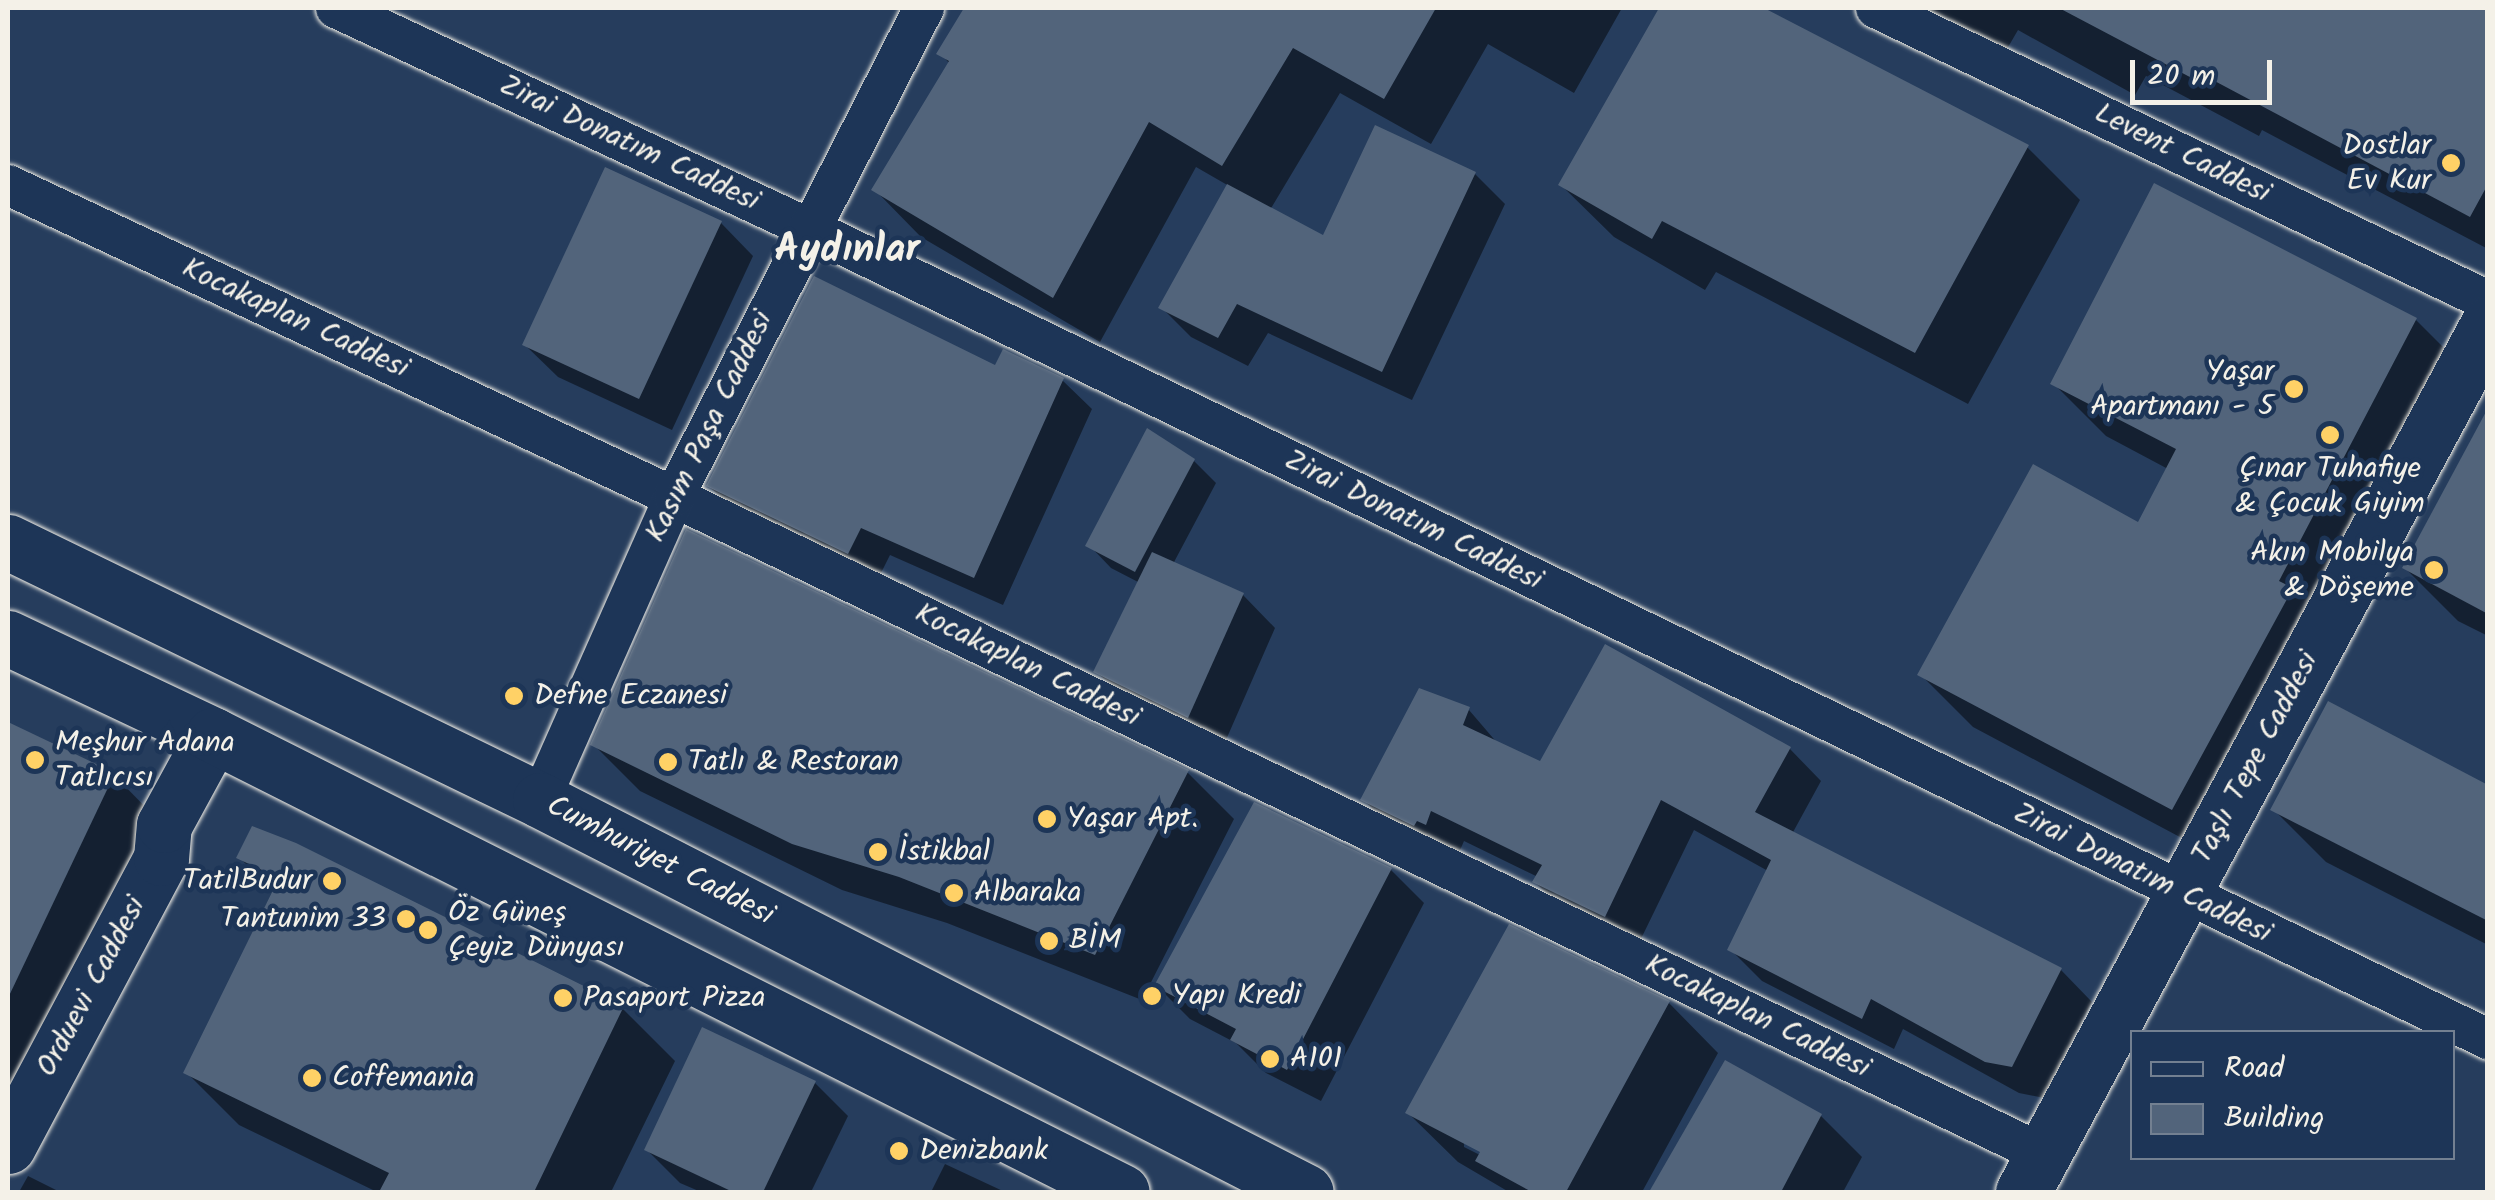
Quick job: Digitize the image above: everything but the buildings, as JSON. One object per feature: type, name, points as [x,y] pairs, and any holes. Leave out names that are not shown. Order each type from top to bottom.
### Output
[{"type":"main road","name":"Taşlı Tepe Caddesi","points":[[2033,1173],[2488,324]]},
{"type":"main road","name":"Cumhuriyet Caddesi","points":[[8,542],[540,800],[1306,1192]]},
{"type":"main road","points":[[8,638],[213,735],[1122,1192]]},
{"type":"main road","name":"Orduevi Caddesi","points":[[8,1088],[139,845],[164,824],[213,735]]},
{"type":"main road","name":"Orduevi Caddesi","points":[[8,1146],[162,858],[164,824]]},
{"type":"street","name":"Zirai Donatım Caddesi","points":[[336,8],[808,228],[2488,1039]]},
{"type":"street","name":"Kasım Paşa Caddesi","points":[[540,800],[674,497],[808,228],[924,8]]},
{"type":"street","name":"Levent Caddesi","points":[[1876,8],[2488,301]]},
{"type":"street","name":"Kocakaplan Caddesi","points":[[8,184],[674,497],[2033,1173]]},
{"type":"place","name":"Dostlar Ev Kur","points":[[2451,163]]},
{"type":"place","name":"Yaşar Apartmanı - 5","points":[[2294,389]]},
{"type":"place","name":"Çınar Tuhafiye & Çocuk Giyim","points":[[2330,435]]},
{"type":"place","name":"Akın Mobilya & Döşeme","points":[[2434,570]]},
{"type":"place","name":"Defne Eczanesi","points":[[514,696]]},
{"type":"place","name":"Meşhur Adana Tatlıcısı","points":[[35,760]]},
{"type":"place","name":"Tatlı & Restoran","points":[[668,762]]},
{"type":"place","name":"Yaşar Apt.","points":[[1047,819]]},
{"type":"place","name":"İstikbal","points":[[878,852]]},
{"type":"place","name":"TatilBudur","points":[[332,881]]},
{"type":"place","name":"Albaraka","points":[[954,893]]},
{"type":"place","name":"Tantunim 33","points":[[406,919]]},
{"type":"place","name":"Öz Güneş Çeyiz Dünyası","points":[[428,930]]},
{"type":"place","name":"BİM","points":[[1049,941]]},
{"type":"place","name":"Yapı Kredi","points":[[1152,996]]},
{"type":"place","name":"Pasaport Pizza","points":[[563,998]]},
{"type":"place","name":"A101","points":[[1270,1059]]},
{"type":"place","name":"Coffemania","points":[[312,1078]]},
{"type":"place","name":"Denizbank","points":[[899,1151]]},
{"type":"district","name":"Aydınlar","points":[[847,250]]}]
